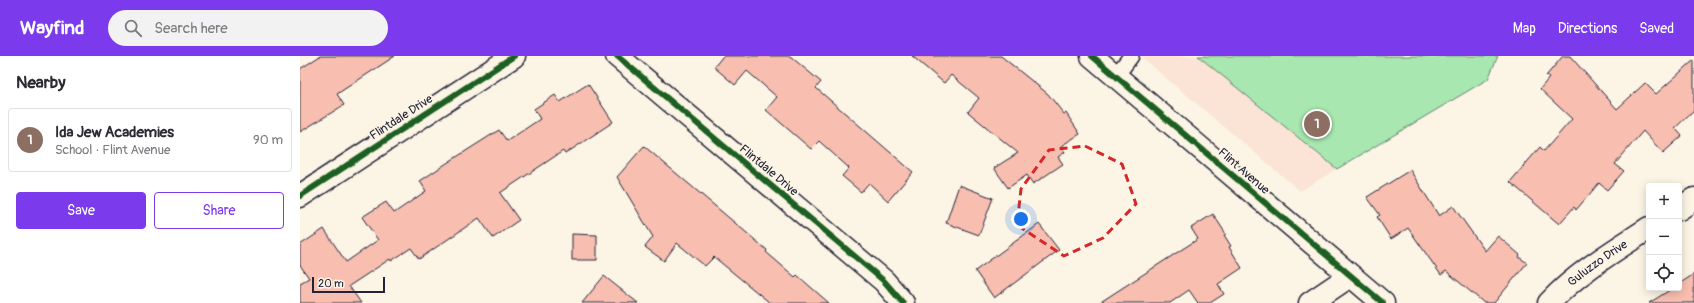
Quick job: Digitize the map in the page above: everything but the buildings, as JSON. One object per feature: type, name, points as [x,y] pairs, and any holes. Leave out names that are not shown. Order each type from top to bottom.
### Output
[{"type":"street","name":"Flintdale Drive","points":[[300,196],[514,56]]},
{"type":"street","name":"Flintdale Drive","points":[[617,56],[884,282],[903,303]]},
{"type":"street","name":"Flint Avenue","points":[[1092,56],[1383,303]]},
{"type":"street","points":[[1682,207],[1694,199]]},
{"type":"street","name":"Guluzzo Drive","points":[[1549,303],[1562,289],[1596,263],[1646,230]]},
{"type":"street","points":[[1310,303],[1350,276]]},
{"type":"lane","points":[[1116,76],[1131,56]]},
{"type":"highlighted area","points":[[1085,146],[1122,164],[1136,204],[1103,238],[1064,256],[1017,225],[1021,189],[1049,150]]},
{"type":"shaded area","points":[[1140,56],[1498,56],[1488,79],[1300,191]]},
{"type":"green space","points":[[1198,56],[1498,56],[1488,79],[1337,169]]},
{"type":"cycle path","points":[[300,196],[514,56]]},
{"type":"cycle path","points":[[617,56],[884,281],[903,303]]},
{"type":"cycle path","points":[[1092,56],[1383,303]]},
{"type":"place","name":"Ida Jew Academies","points":[[1317,124]]}]
